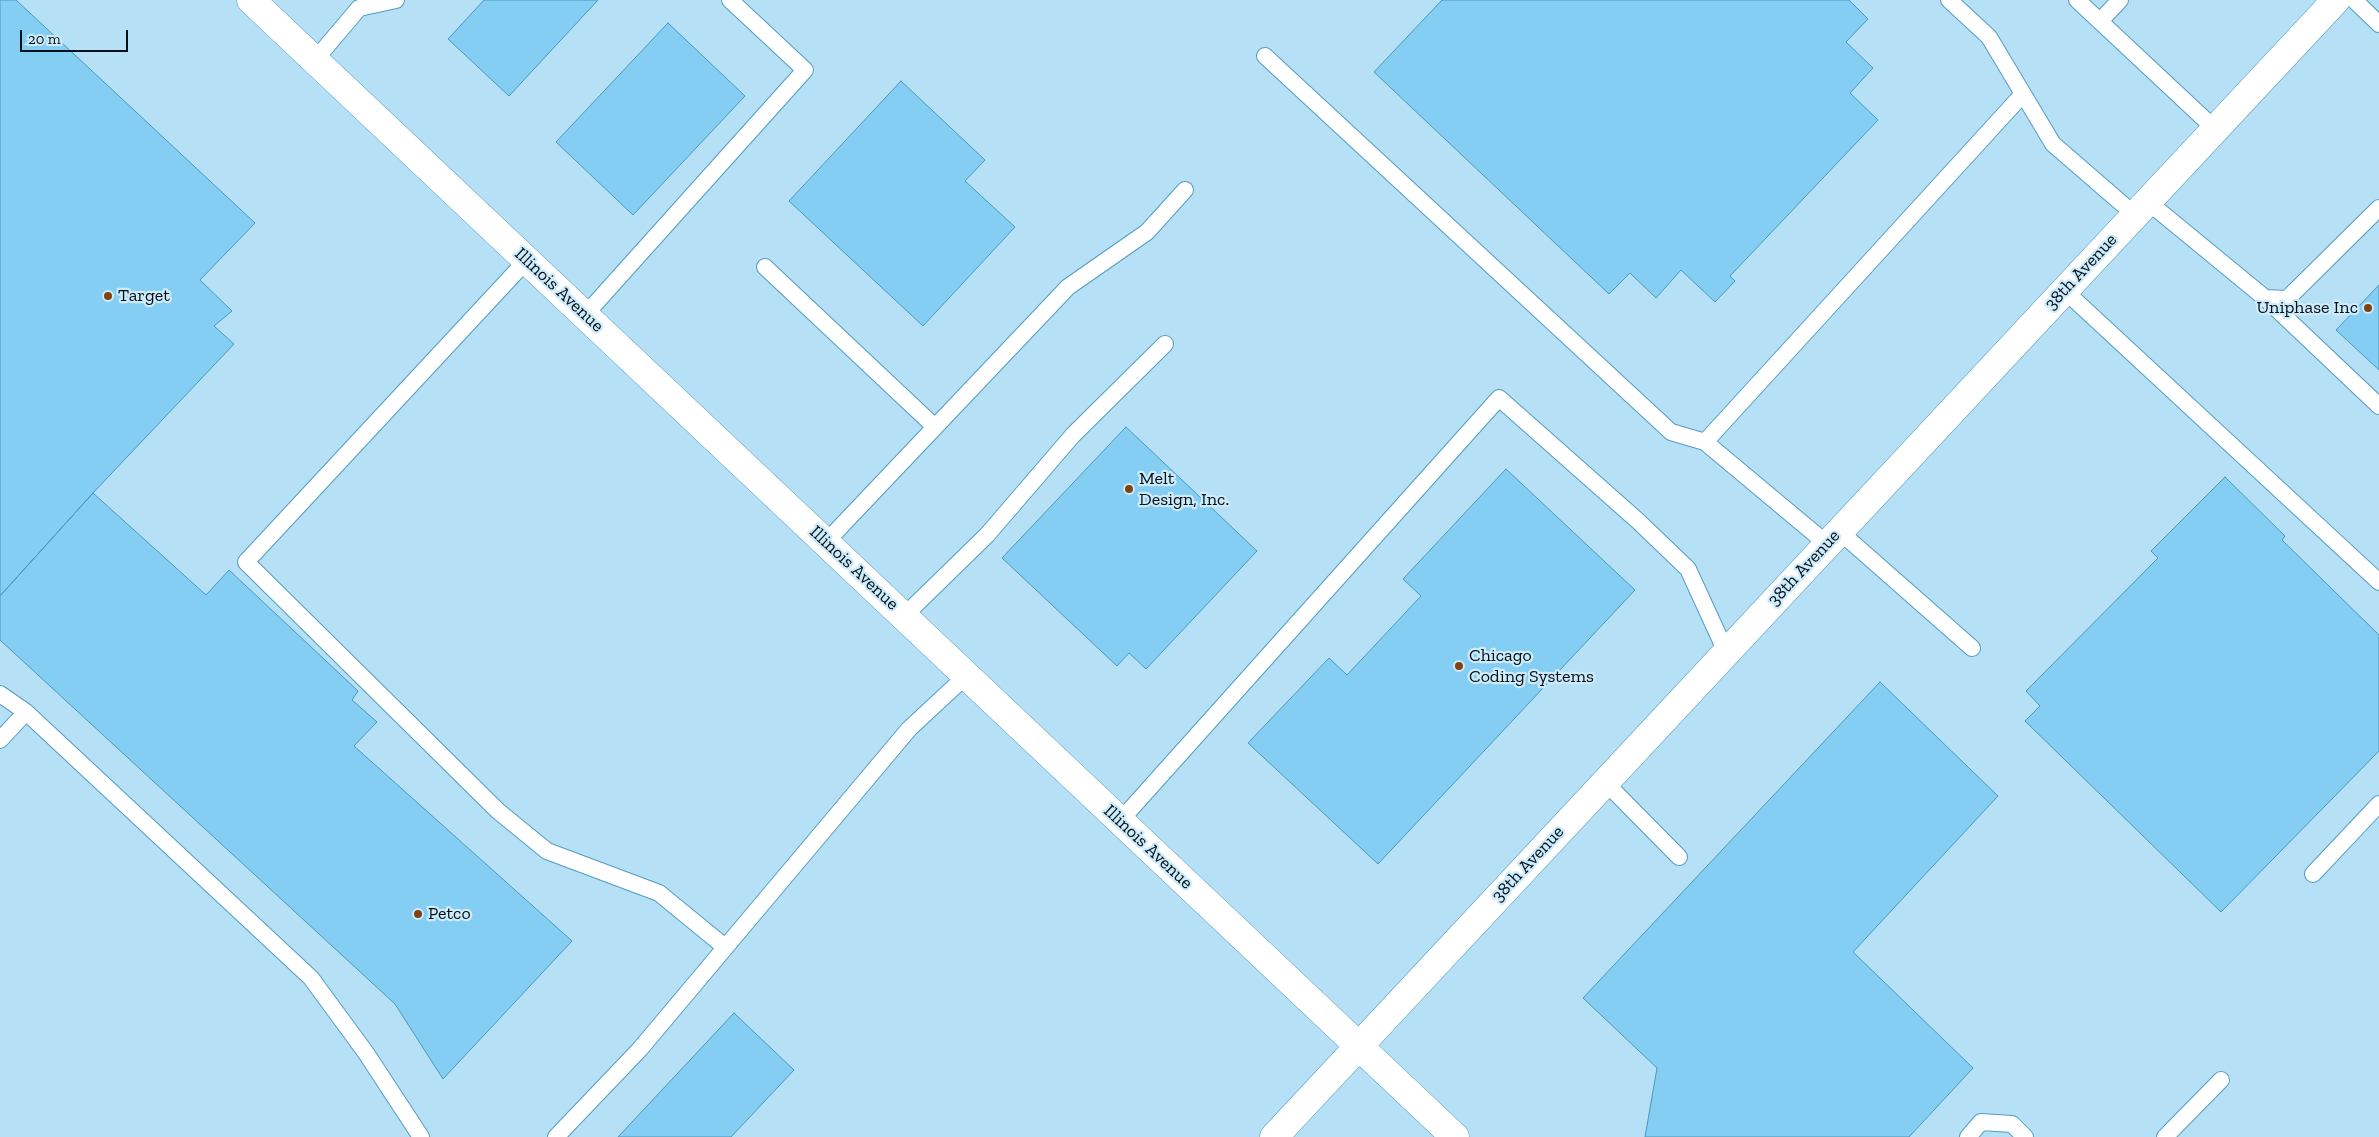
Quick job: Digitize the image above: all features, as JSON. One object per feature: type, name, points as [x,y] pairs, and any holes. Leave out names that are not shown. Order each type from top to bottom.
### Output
[{"type":"street","name":"Illinois Avenue","points":[[251,0],[1456,1137]]},
{"type":"street","name":"38th Avenue","points":[[1274,1137],[2336,0]]},
{"type":"lane","points":[[315,60],[359,4],[396,0]]},
{"type":"lane","points":[[585,315],[805,70],[730,0]]},
{"type":"lane","points":[[1949,0],[1989,37],[2053,144],[2265,298],[2379,406]]},
{"type":"lane","points":[[2077,0],[2215,129]]},
{"type":"lane","points":[[2100,21],[2120,0]]},
{"type":"lane","points":[[2354,0],[2379,24]]},
{"type":"lane","points":[[1265,56],[1672,432],[1705,442],[1833,538],[1972,648]]},
{"type":"lane","points":[[1705,442],[2023,94]]},
{"type":"lane","points":[[826,542],[1068,287],[1147,232],[1185,190]]},
{"type":"lane","points":[[2265,298],[2287,299],[2379,208]]},
{"type":"lane","points":[[527,260],[246,562],[498,811],[547,851],[659,893],[725,947]]},
{"type":"lane","points":[[766,267],[935,427]]},
{"type":"lane","points":[[2064,290],[2379,582]]},
{"type":"lane","points":[[904,616],[987,535],[1073,435],[1165,344]]},
{"type":"lane","points":[[1120,821],[1499,398],[1638,521],[1688,569],[1726,652]]},
{"type":"lane","points":[[556,1137],[640,1049],[909,730],[966,675]]},
{"type":"lane","points":[[0,694],[26,712],[311,978],[366,1053],[421,1137]]},
{"type":"lane","points":[[0,740],[26,712]]},
{"type":"lane","points":[[1604,782],[1679,857]]},
{"type":"lane","points":[[2313,874],[2379,804]]},
{"type":"lane","points":[[2165,1137],[2221,1080]]},
{"type":"lane","points":[[1968,1137],[1982,1122],[2012,1124],[2025,1137]]},
{"type":"building","name":"Target","points":[[0,0],[16,0],[255,223],[200,280],[232,311],[214,326],[234,344],[93,493],[0,596]]},
{"type":"building","points":[[484,0],[598,0],[509,96],[448,39]]},
{"type":"building","points":[[1442,0],[1849,0],[1868,19],[1846,42],[1873,68],[1850,93],[1878,120],[1730,276],[1735,281],[1715,302],[1681,270],[1656,298],[1630,273],[1609,294],[1374,72]]},
{"type":"building","points":[[668,23],[745,96],[633,215],[556,142]]},
{"type":"building","points":[[901,81],[985,160],[965,181],[1015,227],[923,326],[789,201]]},
{"type":"building","name":"Uniphase Inc","points":[[2379,285],[2379,370],[2336,330]]},
{"type":"building","name":"Melt Design, Inc.","points":[[1126,427],[1257,551],[1146,669],[1129,653],[1117,666],[1002,558]]},
{"type":"building","name":"Chicago Coding Systems","points":[[1506,469],[1635,590],[1378,864],[1248,743],[1329,658],[1347,675],[1421,596],[1403,579]]},
{"type":"building","points":[[2225,477],[2285,536],[2282,540],[2379,635],[2379,751],[2221,912],[2025,721],[2040,706],[2026,691],[2158,558],[2151,551]]},
{"type":"building","points":[[93,493],[206,595],[229,570],[358,691],[352,700],[377,722],[354,746],[572,941],[443,1079],[395,1004],[0,640],[0,596]]},
{"type":"building","points":[[1880,682],[1998,796],[1853,952],[1973,1068],[1909,1137],[1645,1137],[1657,1068],[1583,998]]},
{"type":"building","points":[[734,1013],[794,1070],[731,1137],[618,1137]]},
{"type":"place","name":"Target","points":[[108,296]]},
{"type":"place","name":"Uniphase Inc","points":[[2368,308]]},
{"type":"place","name":"Melt Design, Inc.","points":[[1129,489]]},
{"type":"place","name":"Chicago Coding Systems","points":[[1459,666]]},
{"type":"place","name":"Petco","points":[[418,914]]}]
